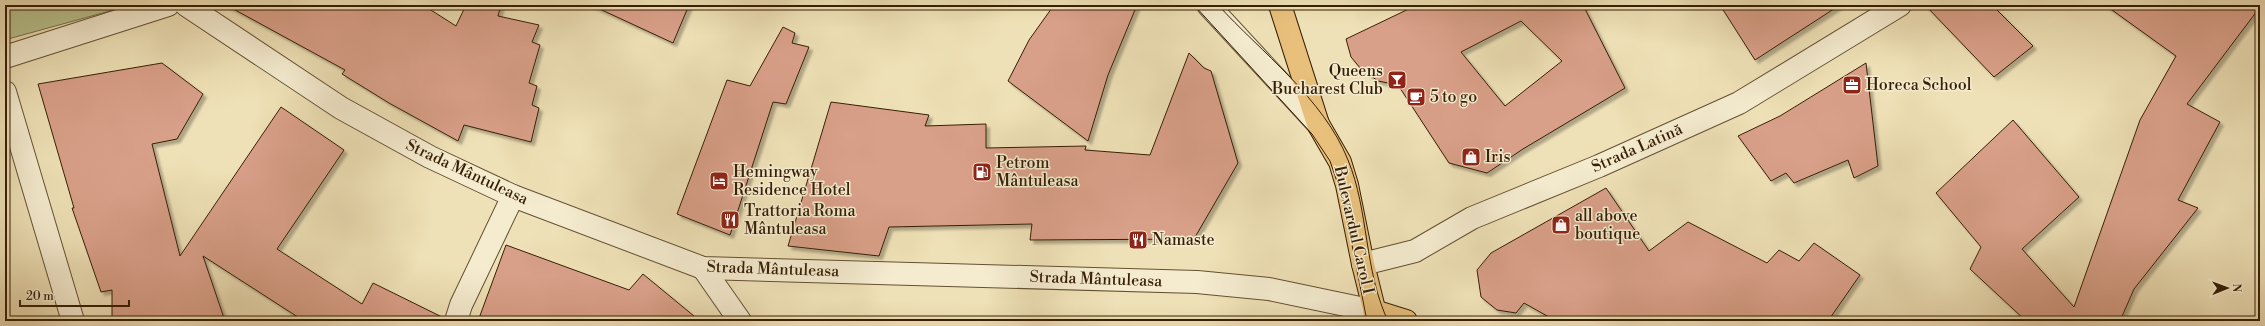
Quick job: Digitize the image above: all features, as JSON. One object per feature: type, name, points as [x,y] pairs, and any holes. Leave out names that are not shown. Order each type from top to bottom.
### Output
[{"type":"main road","name":"Bulevardul Carol I","points":[[1280,5],[1318,124],[1340,162],[1347,185],[1375,316]]},
{"type":"main road","points":[[1375,316],[1406,321]]},
{"type":"street","points":[[5,57],[168,5]]},
{"type":"street","name":"Strada Mântuleasa","points":[[186,5],[341,108],[430,157],[513,196],[703,268],[1197,282],[1269,289],[1375,316]]},
{"type":"street","points":[[1208,5],[1318,124]]},
{"type":"street","name":"Strada Latină","points":[[1363,264],[1415,251],[1472,218],[1599,166],[1739,103],[1900,5]]},
{"type":"street","points":[[5,92],[73,321]]},
{"type":"street","points":[[456,321],[461,305],[513,196]]},
{"type":"street","points":[[703,268],[740,321]]},
{"type":"green space","points":[[5,5],[128,6],[8,39],[5,29]]},
{"type":"building","points":[[226,5],[423,5],[456,26],[466,5],[501,5],[498,16],[539,25],[532,42],[540,45],[529,83],[537,86],[532,105],[539,108],[531,142],[464,125],[458,141],[389,103],[342,74],[345,70]]},
{"type":"building","points":[[591,5],[689,5],[673,43]]},
{"type":"building","points":[[1054,5],[1137,5],[1108,75],[1088,141],[1008,81],[1029,40]]},
{"type":"building","points":[[1417,5],[1583,5],[1625,88],[1523,149],[1487,173],[1449,163],[1398,85],[1378,81],[1361,69],[1351,57],[1346,39]],"holes":[[[1521,21],[1562,61],[1505,106],[1461,52]]]},
{"type":"building","points":[[1720,5],[1840,5],[1755,60]]},
{"type":"building","points":[[1925,5],[1992,5],[2033,46],[1994,77]]},
{"type":"building","points":[[2105,5],[2260,5],[2260,7],[2187,104],[2220,122],[2178,200],[2198,208],[2134,289],[2120,321],[2026,321],[1970,269],[1981,247],[1936,193],[2013,120],[2079,197],[2022,249],[2074,307],[2140,120],[2176,56]]},
{"type":"building","points":[[783,27],[795,33],[792,43],[809,47],[786,104],[773,102],[730,235],[677,214],[727,80],[750,86]]},
{"type":"building","points":[[1189,53],[1204,68],[1211,71],[1238,163],[1194,239],[1030,240],[1032,224],[889,227],[879,256],[788,246],[831,102],[929,115],[925,126],[986,124],[986,148],[1086,146],[1085,150],[1150,155]]},
{"type":"building","points":[[162,63],[203,94],[177,139],[152,144],[180,256],[281,107],[344,150],[277,249],[362,304],[373,283],[444,318],[444,321],[304,321],[203,256],[225,321],[112,321],[112,290],[101,292],[72,208],[74,208],[38,84]]},
{"type":"building","points":[[1866,63],[1878,166],[1854,178],[1848,160],[1794,183],[1786,173],[1771,181],[1738,136],[1780,116]]},
{"type":"building","points":[[1606,188],[1649,251],[1688,222],[1767,263],[1779,250],[1799,261],[1814,243],[1860,275],[1828,321],[1556,321],[1524,303],[1516,313],[1497,310],[1481,297],[1477,270],[1491,253]]},
{"type":"building","points":[[506,245],[629,290],[643,274],[700,321],[478,321]]},
{"type":"tram line","points":[[1194,5],[1312,134],[1330,161],[1343,199],[1367,321]]},
{"type":"tram line","points":[[1218,5],[1308,97],[1324,117],[1337,138],[1348,160],[1355,180],[1364,220],[1370,262],[1380,302],[1388,321]]},
{"type":"place","name":"Queens Bucharest Club","points":[[1397,80]]},
{"type":"place","name":"Horeca School","points":[[1852,85]]},
{"type":"place","name":"5 to go","points":[[1416,97]]},
{"type":"place","name":"Iris","points":[[1471,157]]},
{"type":"place","name":"Petrom Mântuleasa","points":[[982,172]]},
{"type":"place","name":"Hemingway Residence Hotel","points":[[719,181]]},
{"type":"place","name":"Trattoria Roma Mântuleasa","points":[[730,220]]},
{"type":"place","name":"all above boutique","points":[[1561,225]]},
{"type":"place","name":"Namaste","points":[[1138,240]]}]
